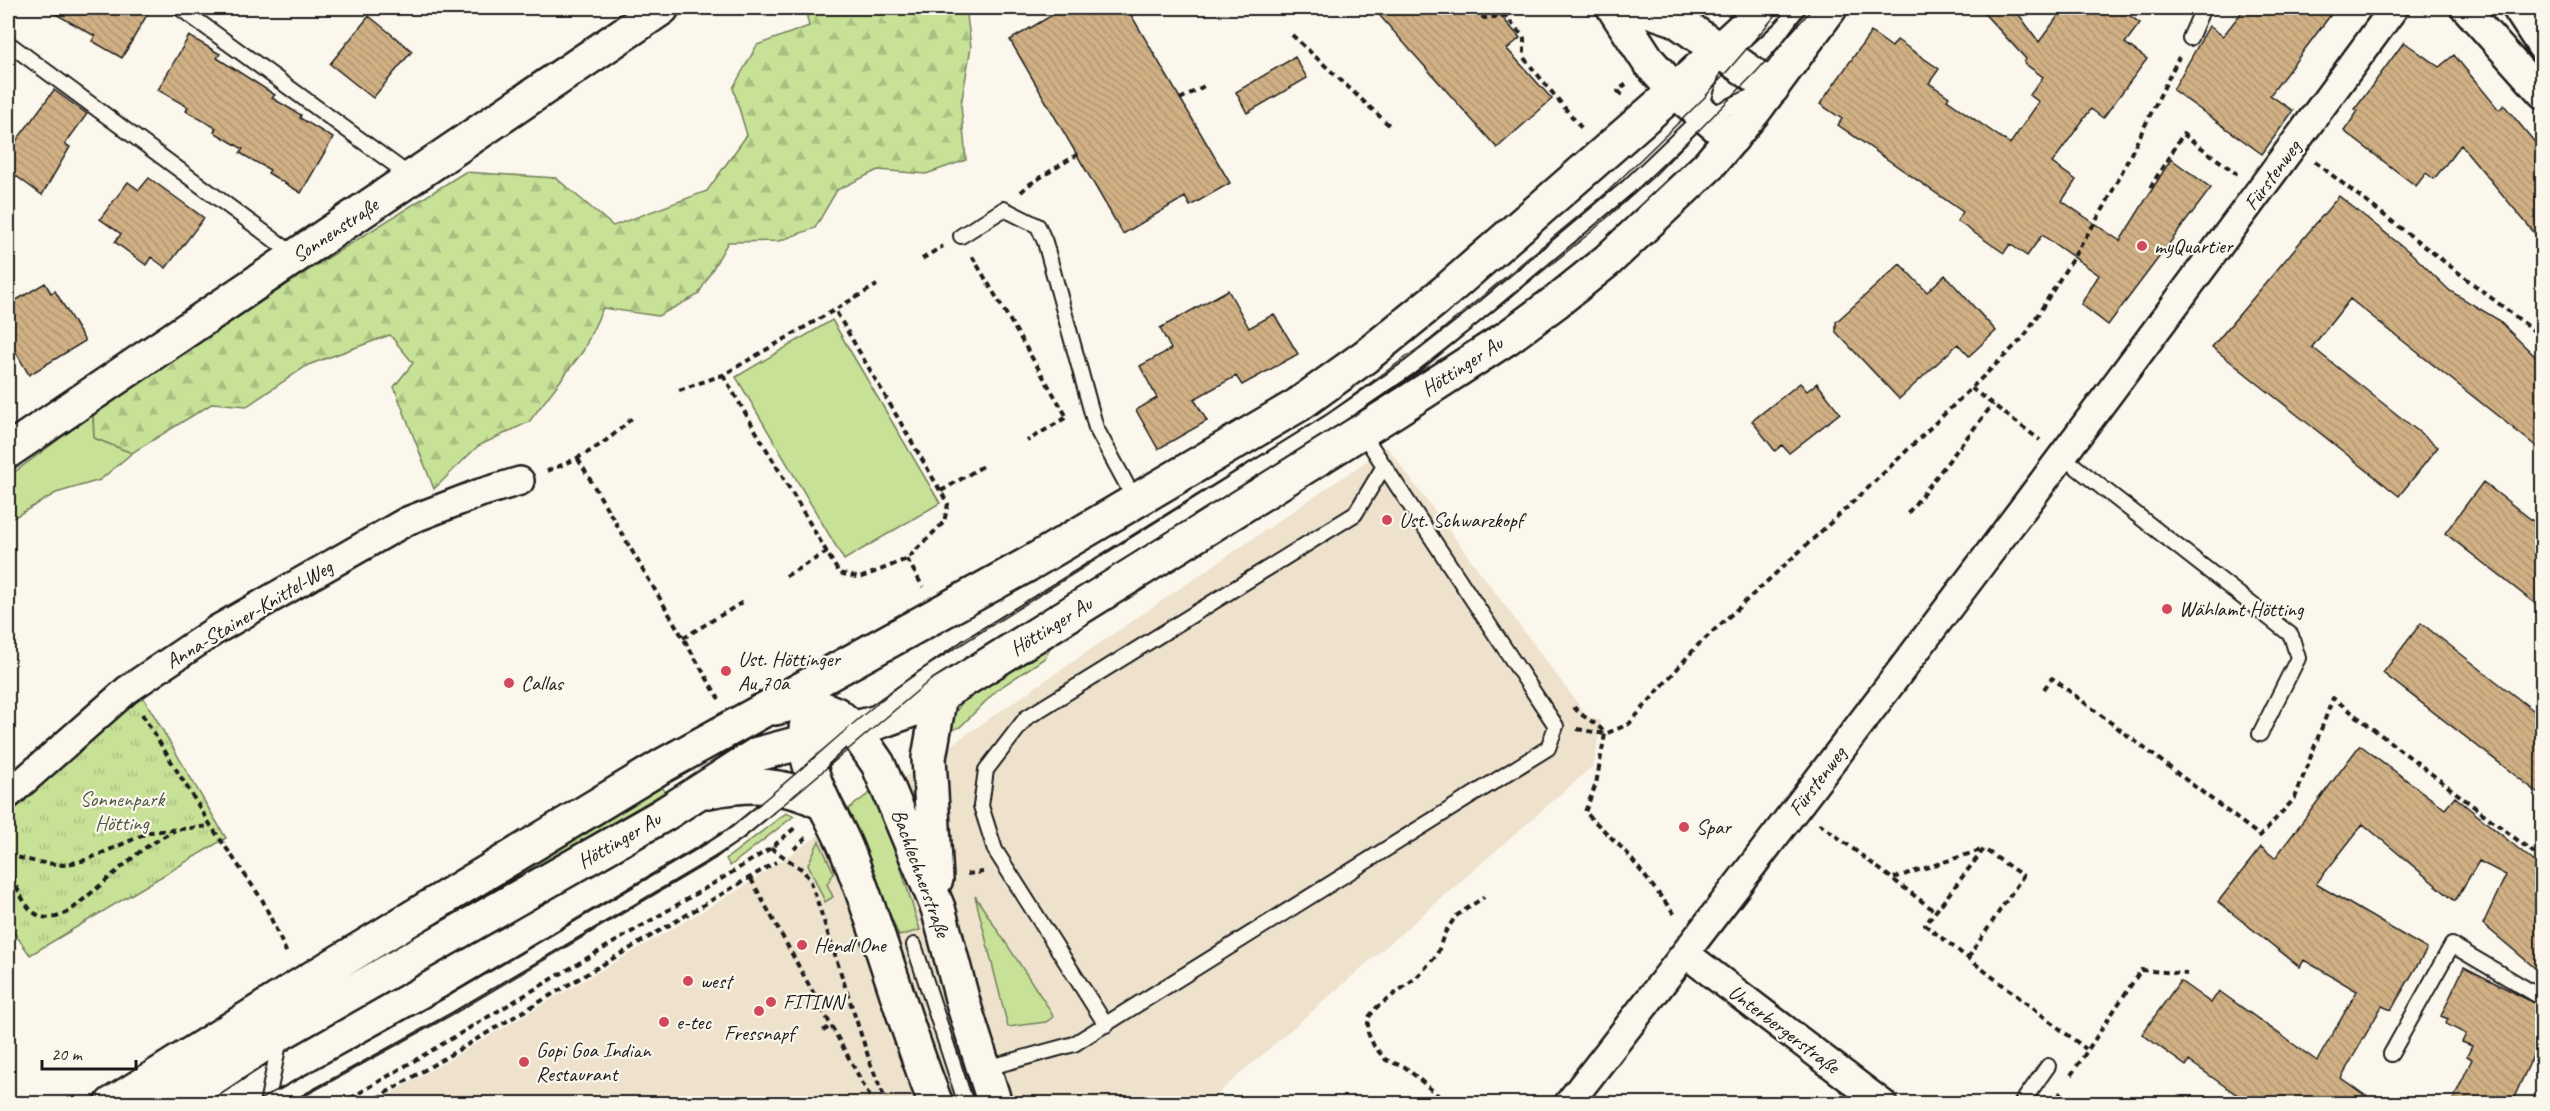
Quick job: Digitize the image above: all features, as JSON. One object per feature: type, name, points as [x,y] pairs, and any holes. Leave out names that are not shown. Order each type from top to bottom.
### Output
[{"type":"main road","name":"Sonnenstraße","points":[[8,452],[662,8]]},
{"type":"main road","points":[[1614,8],[1642,53],[1675,91],[1701,117],[1732,138]]},
{"type":"main road","points":[[1642,8],[1675,19],[1772,88]]},
{"type":"main road","name":"Höttinger Au","points":[[111,1104],[586,811],[1136,502],[1262,427],[1330,383],[1446,291],[1675,91],[1765,8]]},
{"type":"main road","name":"Höttinger Au","points":[[173,1104],[281,1033],[698,794],[758,754],[802,767],[854,729],[912,710],[940,695],[1507,338],[1565,295],[1662,212],[1732,138],[1772,88],[1830,8]]},
{"type":"main road","points":[[839,670],[814,705],[807,722],[802,767],[812,819],[846,847],[936,1104]]},
{"type":"main road","points":[[938,908],[929,758],[940,695]]},
{"type":"main road","name":"Bachlechnerstraße","points":[[747,719],[792,704],[814,705],[836,714],[854,729],[881,770],[938,908],[995,1104]]},
{"type":"main road","points":[[698,794],[761,784],[802,767]]},
{"type":"street","name":"Fürstenweg","points":[[1568,1104],[1686,954],[2063,457],[2394,8]]},
{"type":"street","points":[[2465,8],[2542,94]]},
{"type":"street","points":[[2516,8],[2542,48]]},
{"type":"street","name":"Anna-Stainer-Knittel-Weg","points":[[8,795],[127,690],[216,630],[407,521],[480,493],[520,481]]},
{"type":"street","name":"Unterbergerstraße","points":[[1686,954],[1883,1104]]},
{"type":"lane","points":[[180,8],[413,178]]},
{"type":"lane","points":[[2190,38],[2203,8]]},
{"type":"lane","points":[[8,43],[296,256]]},
{"type":"lane","points":[[1701,117],[1719,50]]},
{"type":"lane","points":[[854,729],[950,659],[1330,422],[1410,367],[1621,193],[1701,117],[1772,88]]},
{"type":"lane","points":[[961,236],[1004,209],[1038,226],[1045,242],[1096,428],[1136,502]]},
{"type":"lane","points":[[983,1069],[1074,1044],[1548,748],[1556,726],[1361,431]]},
{"type":"lane","points":[[2063,457],[2291,635],[2298,658],[2260,734]]},
{"type":"lane","points":[[1106,1025],[995,850],[981,806],[986,770],[1026,718],[1355,513],[1384,466]]},
{"type":"lane","points":[[269,1104],[449,1005],[692,862],[737,833],[802,767]]},
{"type":"lane","points":[[914,945],[966,1104]]},
{"type":"lane","points":[[2391,1054],[2452,945],[2542,998]]},
{"type":"lane","points":[[269,1104],[281,1033]]},
{"type":"lane","points":[[2021,1104],[2048,1066]]},
{"type":"path","points":[[1475,8],[1484,18],[1506,16],[1524,38],[1524,58],[1603,153]]},
{"type":"path","points":[[1292,35],[1389,125]]},
{"type":"path","points":[[1584,730],[1605,734],[1629,724],[1697,646],[2024,338],[2105,206],[2190,38]]},
{"type":"path","points":[[1618,91],[1628,82]]},
{"type":"path","points":[[1180,99],[1204,86]]},
{"type":"path","points":[[2153,187],[2151,186],[2183,134],[2260,190]]},
{"type":"path","points":[[2293,145],[2542,337]]},
{"type":"path","points":[[1004,209],[1030,184],[1078,154]]},
{"type":"path","points":[[961,236],[1067,417],[1027,441]]},
{"type":"path","points":[[679,390],[723,375],[877,285]]},
{"type":"path","points":[[723,375],[839,573],[860,578],[907,559],[944,522],[948,504],[835,310]]},
{"type":"path","points":[[1971,388],[2063,457]]},
{"type":"path","points":[[1908,513],[1993,404]]},
{"type":"path","points":[[520,481],[578,459],[610,441],[634,416]]},
{"type":"path","points":[[578,459],[683,638],[747,719]]},
{"type":"path","points":[[941,491],[983,466]]},
{"type":"path","points":[[786,576],[827,552]]},
{"type":"path","points":[[683,638],[743,602]]},
{"type":"path","points":[[2044,689],[2052,678],[2260,836],[2295,798],[2333,698],[2542,859]]},
{"type":"path","points":[[127,690],[211,826],[262,901],[301,985]]},
{"type":"path","points":[[1605,734],[1596,784],[1584,812],[1626,852],[1677,918],[1686,954]]},
{"type":"path","points":[[1797,807],[1936,912]]},
{"type":"path","points":[[341,1104],[771,848],[812,819]]},
{"type":"path","points":[[794,849],[812,819]]},
{"type":"path","points":[[8,855],[63,865],[86,860],[150,832],[211,826]]},
{"type":"path","points":[[8,867],[28,909],[44,918],[57,917],[70,911],[143,849],[175,830]]},
{"type":"path","points":[[771,848],[803,870],[812,882],[871,1065],[887,1104]]},
{"type":"path","points":[[1893,878],[1984,849]]},
{"type":"path","points":[[1984,849],[1925,925],[2086,1049],[2141,970],[2187,974]]},
{"type":"path","points":[[1968,958],[2023,876],[1984,849]]},
{"type":"path","points":[[367,1104],[488,1035],[776,862]]},
{"type":"path","points":[[751,879],[874,1104]]},
{"type":"path","points":[[1448,1104],[1406,1067],[1386,1060],[1374,1046],[1368,1033],[1368,1018],[1377,1007],[1417,977],[1437,956],[1444,934],[1456,916],[1484,897]]},
{"type":"path","points":[[823,1031],[831,1026]]},
{"type":"shaded area","points":[[1387,447],[1587,716],[1601,721],[1594,765],[1207,1103],[373,1104],[740,889]]},
{"type":"green space","points":[[805,8],[966,8],[971,47],[961,105],[966,160],[926,174],[878,170],[837,190],[815,228],[779,241],[728,242],[698,295],[658,316],[603,308],[583,351],[529,422],[478,446],[434,489],[394,387],[413,363],[390,335],[308,365],[247,406],[213,403],[132,453],[94,438],[93,414],[315,266],[465,172],[556,178],[613,226],[707,191],[747,135],[733,88],[757,45],[809,26]]},
{"type":"green space","points":[[832,320],[940,503],[844,560],[736,377]]},
{"type":"green space","points":[[93,414],[94,438],[132,453],[100,480],[56,493],[8,521],[8,477]]},
{"type":"green space","points":[[1054,640],[1045,658],[998,689],[960,727],[947,732],[954,715],[976,687],[1005,666]]},
{"type":"green space","name":"Sonnenpark Hötting","points":[[142,695],[226,838],[30,955],[8,924],[8,810]]},
{"type":"green space","points":[[661,784],[665,792],[402,946],[148,1103],[134,1104]]},
{"type":"green space","points":[[871,792],[896,852],[920,930],[899,936],[847,810]]},
{"type":"green space","points":[[786,813],[794,816],[730,866],[726,859]]},
{"type":"green space","points":[[819,841],[834,873],[827,884],[833,897],[825,902],[808,864]]},
{"type":"green space","points":[[975,896],[1050,1010],[1053,1017],[1046,1022],[1008,1027]]},
{"type":"building","points":[[45,8],[151,8],[122,58],[92,41],[95,36]]},
{"type":"building","points":[[1064,8],[1127,8],[1230,183],[1190,206],[1185,197],[1123,234],[1010,40]]},
{"type":"building","points":[[1373,8],[1494,8],[1520,38],[1507,49],[1552,99],[1497,148]]},
{"type":"building","points":[[1979,8],[2014,8],[2039,42],[2064,8],[2119,8],[2140,23],[2125,43],[2147,59],[2103,118],[2091,109],[2052,163],[2076,180],[2062,201],[2120,241],[2171,159],[2211,188],[2108,325],[2081,304],[2099,275],[2042,235],[2027,256],[2010,244],[2004,253],[1957,221],[1963,212],[1838,125],[1842,119],[1820,104],[1871,32],[1892,47],[1897,40],[1939,69],[1929,83],[1949,97],[1947,100],[2010,144],[2039,102],[2030,95],[2043,77],[2024,63],[2026,59]]},
{"type":"building","points":[[2245,8],[2336,8],[2270,95],[2293,111],[2262,154],[2173,90],[2209,26],[2223,36]]},
{"type":"building","points":[[369,16],[412,51],[373,98],[330,64]]},
{"type":"building","points":[[189,36],[220,54],[217,58],[275,95],[272,98],[333,138],[301,193],[268,173],[270,170],[240,153],[243,149],[214,132],[216,128],[186,111],[188,107],[158,90]]},
{"type":"building","points":[[2404,42],[2439,67],[2454,55],[2499,110],[2504,105],[2542,151],[2542,242],[2461,145],[2434,179],[2426,173],[2416,186],[2344,131],[2358,111],[2355,109]]},
{"type":"building","points":[[1295,57],[1307,78],[1247,113],[1236,92]]},
{"type":"building","points":[[54,90],[87,114],[65,144],[70,147],[42,195],[8,170],[8,152]]},
{"type":"building","points":[[149,178],[204,218],[166,268],[151,257],[146,265],[115,242],[121,234],[100,219],[128,182],[139,190]]},
{"type":"building","points":[[2339,196],[2412,254],[2450,291],[2497,319],[2542,363],[2542,451],[2350,299],[2312,347],[2438,447],[2399,496],[2212,347]]},
{"type":"building","points":[[1900,264],[1927,292],[1945,275],[1996,331],[1969,356],[1958,344],[1899,399],[1836,332],[1836,322]]},
{"type":"building","points":[[45,283],[51,293],[55,291],[85,341],[29,375],[8,338],[8,305]]},
{"type":"building","points":[[1228,290],[1249,328],[1274,314],[1298,354],[1242,385],[1236,376],[1194,399],[1207,421],[1158,449],[1136,410],[1157,398],[1140,366],[1171,349],[1160,328]]},
{"type":"building","points":[[1800,383],[1807,391],[1817,383],[1840,413],[1789,453],[1782,445],[1775,451],[1752,421]]},
{"type":"building","points":[[2483,482],[2542,528],[2542,609],[2445,533]]},
{"type":"building","points":[[2421,623],[2542,717],[2542,796],[2383,673]]},
{"type":"building","points":[[2360,745],[2445,809],[2455,797],[2542,868],[2542,974],[2483,924],[2506,875],[2479,861],[2455,901],[2363,824],[2316,884],[2427,949],[2391,1010],[2382,1006],[2341,1078],[2377,1104],[2250,1104],[2189,1061],[2186,1066],[2142,1034],[2180,981],[2211,1003],[2219,991],[2317,1061],[2357,991],[2304,960],[2300,967],[2218,902],[2261,847],[2275,858]]},
{"type":"building","points":[[2464,967],[2542,1007],[2542,1036],[2511,1104],[2451,1104],[2472,1059],[2467,1056],[2472,1046],[2462,1042],[2466,1034],[2446,1024],[2448,1019],[2441,1016]]},
{"type":"tram line","points":[[252,1104],[445,997],[726,830],[774,792],[867,711],[916,673],[1326,415],[1431,339],[1605,194],[1704,98],[1782,8]]},
{"type":"tram line","points":[[290,1104],[455,1013],[716,858],[757,827],[929,681],[1346,420],[1420,371],[1591,232],[1653,177],[1757,71],[1813,8]]},
{"type":"place","name":"myQuartier","points":[[2142,246]]},
{"type":"place","name":"Ust. Schwarzkopf","points":[[1387,520]]},
{"type":"place","name":"Wählamt Hötting","points":[[2167,609]]},
{"type":"place","name":"Ust. Höttinger Au 70a","points":[[726,671]]},
{"type":"place","name":"Callas","points":[[509,683]]},
{"type":"place","name":"Spar","points":[[1684,827]]},
{"type":"place","name":"Hendl One","points":[[802,945]]},
{"type":"place","name":"west","points":[[688,981]]},
{"type":"place","name":"FITINN","points":[[771,1002]]},
{"type":"place","name":"Fressnapf","points":[[759,1011]]},
{"type":"place","name":"e-tec","points":[[664,1022]]},
{"type":"place","name":"Gopi Goa Indian Restaurant","points":[[524,1062]]}]
